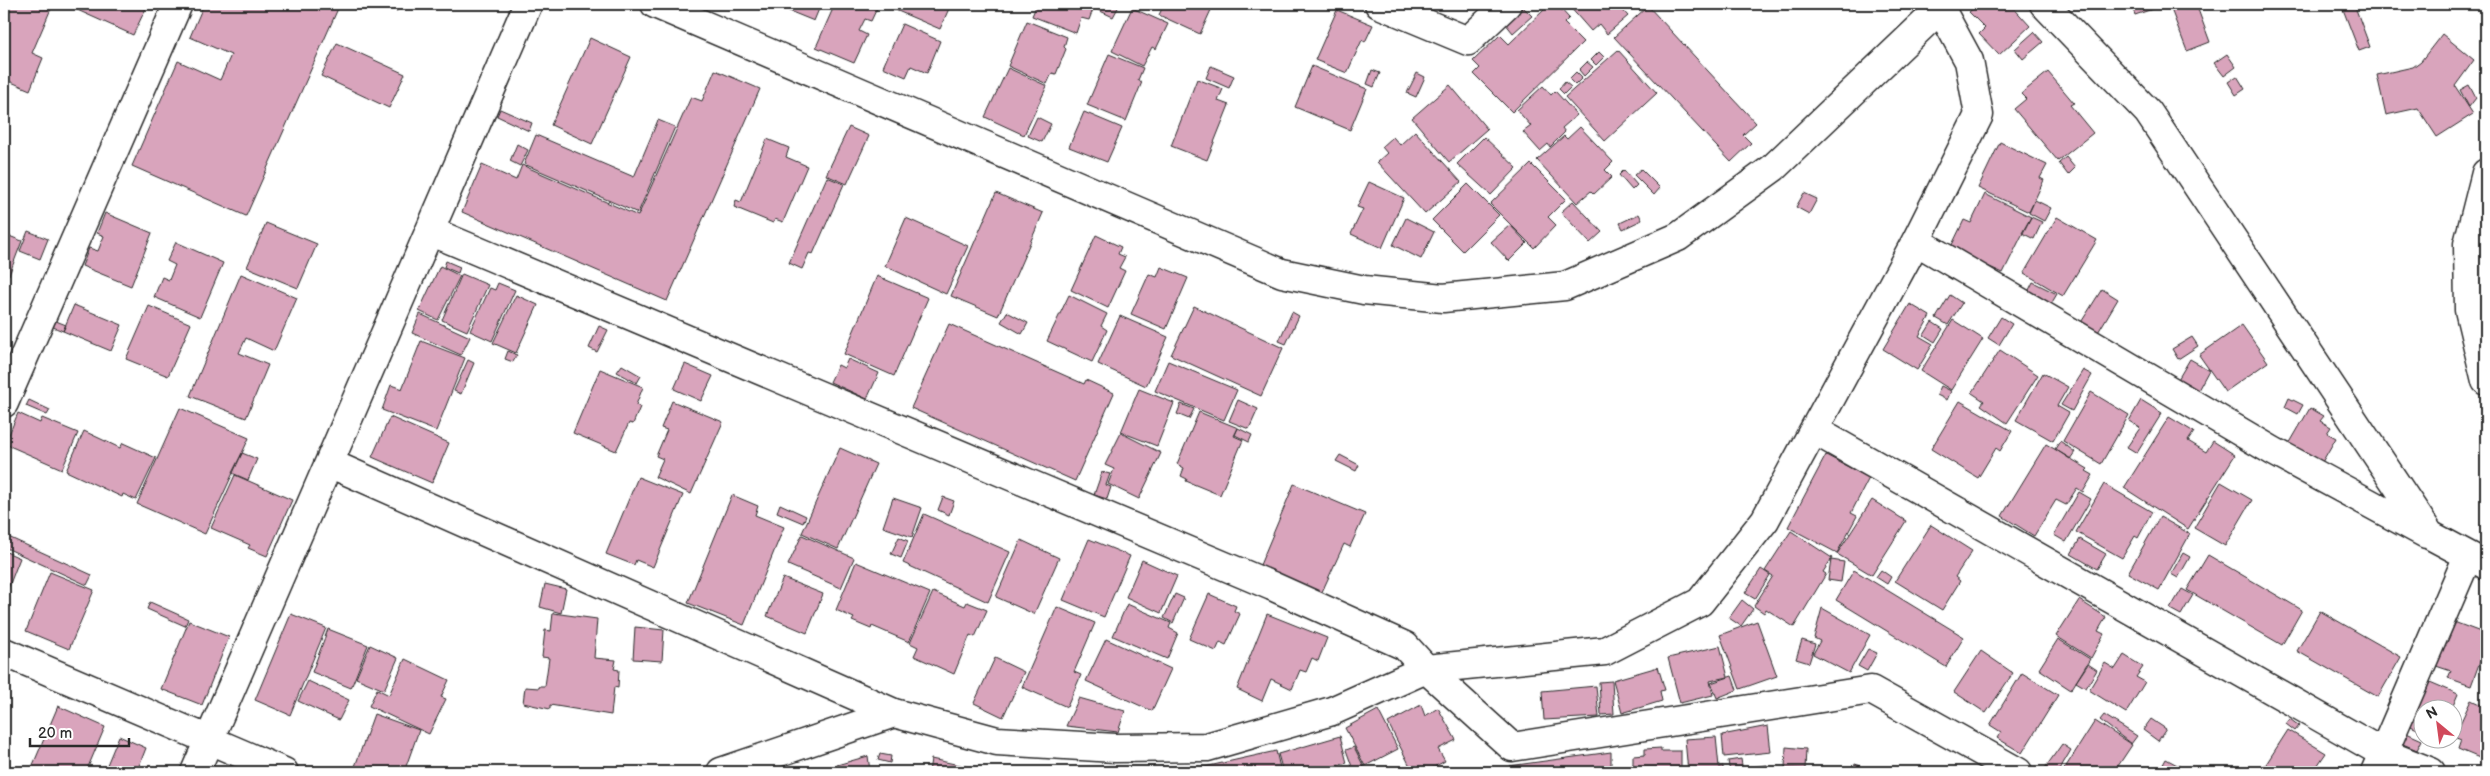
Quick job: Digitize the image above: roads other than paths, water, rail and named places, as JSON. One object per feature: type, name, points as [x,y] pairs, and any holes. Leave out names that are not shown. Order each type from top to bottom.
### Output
[{"type":"street","points":[[4,403],[178,4]]},
{"type":"street","points":[[194,772],[528,4]]},
{"type":"street","points":[[329,463],[894,713],[997,741],[1115,748],[1207,747],[1332,711],[1426,669],[1605,651],[1700,602],[1765,520],[1916,241],[1979,115],[1969,61],[1942,5],[1773,168],[1678,237],[1565,286],[1443,298],[1364,290],[1282,273],[655,4]]},
{"type":"street","points":[[1380,4],[1468,41],[1507,4]]},
{"type":"street","points":[[2044,4],[2148,112],[2430,535]]},
{"type":"street","points":[[2486,173],[2468,244],[2469,310],[2486,380]]},
{"type":"street","points":[[430,231],[1272,586],[1405,646],[1426,669],[1512,747],[1871,690],[2018,772]]},
{"type":"street","points":[[1916,241],[2273,452],[2477,560],[2379,763]]},
{"type":"street","points":[[1814,430],[2379,763],[2430,772]]},
{"type":"street","points":[[4,652],[284,772]]},
{"type":"street","points":[[721,772],[894,713]]}]
